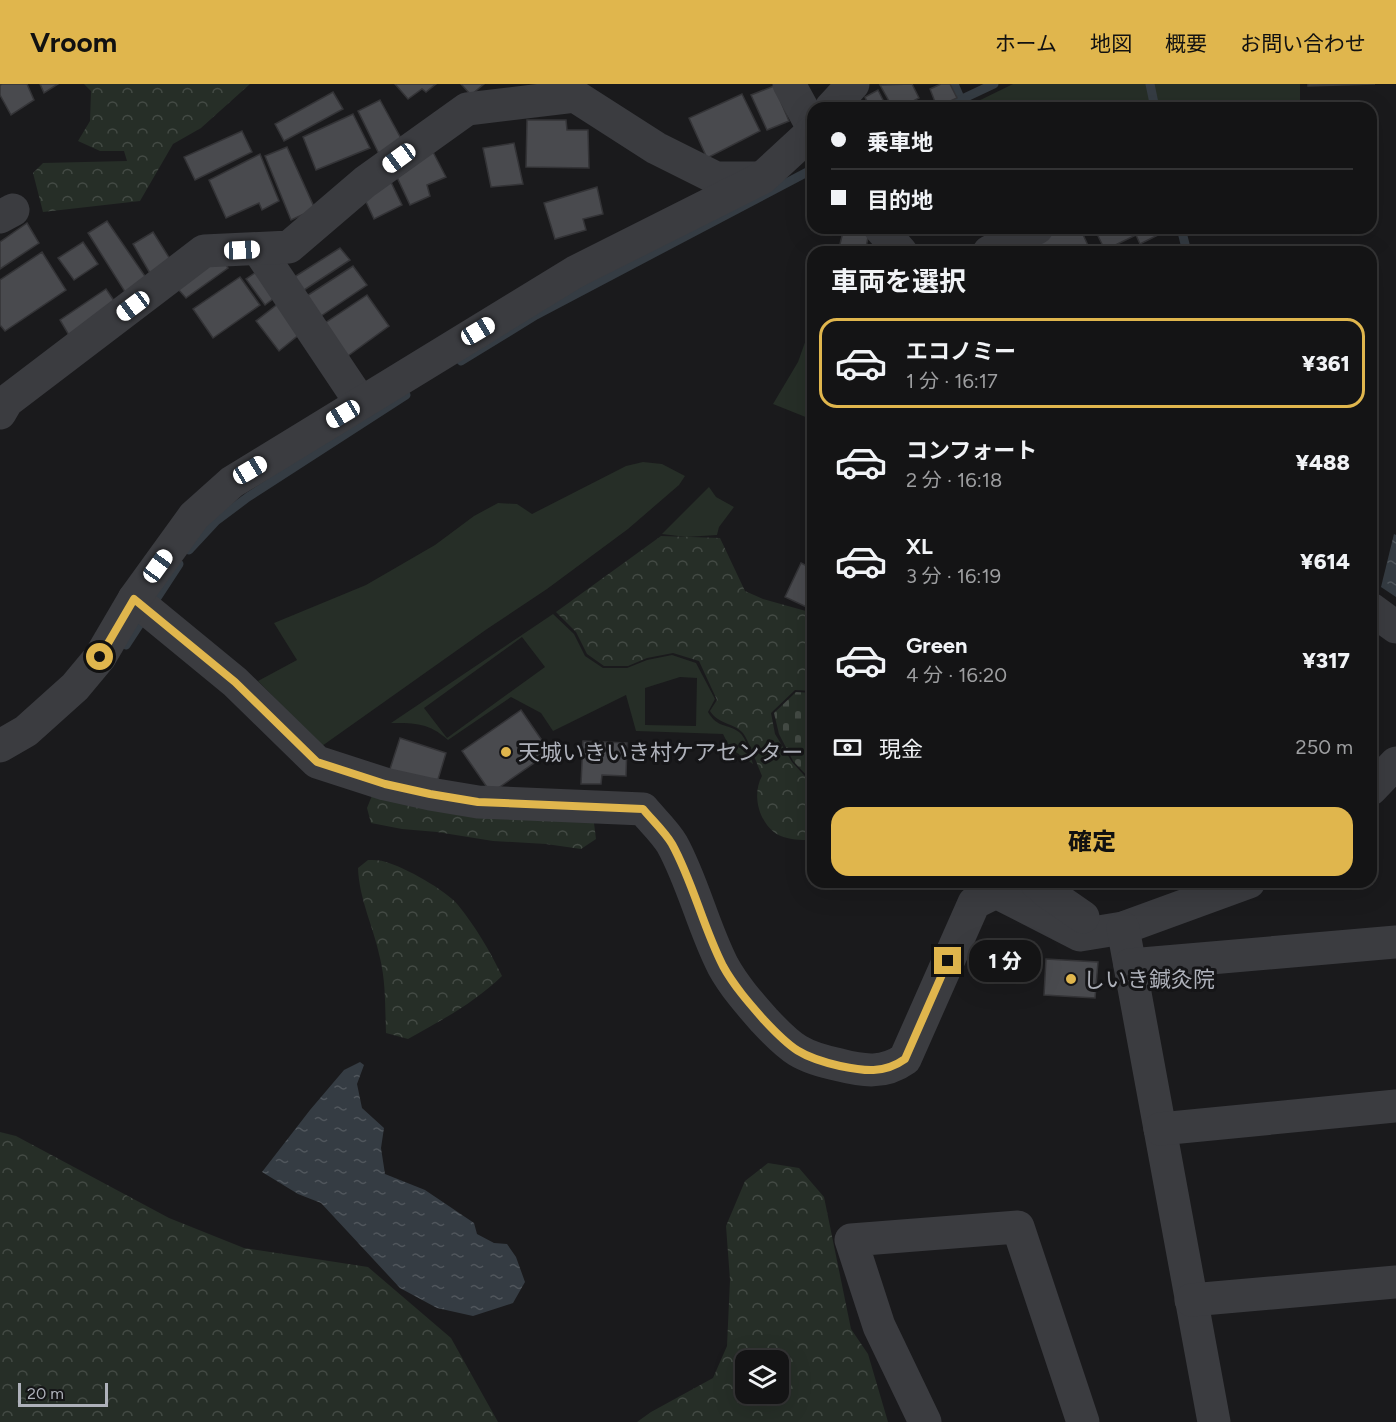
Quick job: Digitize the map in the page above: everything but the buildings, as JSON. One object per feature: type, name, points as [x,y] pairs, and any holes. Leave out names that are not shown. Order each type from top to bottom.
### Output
[{"type":"street","points":[[789,84],[807,127]]},
{"type":"street","points":[[836,102],[853,84]]},
{"type":"street","points":[[0,413],[8,401],[204,251],[289,247],[365,182],[467,109],[507,94],[575,96],[656,148],[716,178],[762,178]]},
{"type":"street","points":[[0,746],[26,731],[75,687],[144,607],[194,516],[232,482],[575,272],[762,178],[807,139]]},
{"type":"street","points":[[885,234],[896,246]]},
{"type":"street","points":[[1000,246],[1025,234]]},
{"type":"street","points":[[258,249],[361,403]]},
{"type":"street","points":[[144,607],[235,682],[317,762],[385,784],[478,802],[643,809],[672,843],[723,965],[743,997],[786,1044],[802,1055],[818,1060],[866,1071],[885,1069],[905,1059],[974,903],[996,892],[1080,935],[1114,930],[1232,888]]},
{"type":"street","points":[[1377,613],[1396,627]]},
{"type":"street","points":[[1377,783],[1396,763]]},
{"type":"street","points":[[1043,888],[1114,930],[1130,965],[1214,1422]]},
{"type":"street","points":[[1130,965],[1396,942]]},
{"type":"street","points":[[1160,1129],[1396,1106]]},
{"type":"street","points":[[925,1422],[879,1326],[851,1240],[1018,1227],[1083,1422]]},
{"type":"street","points":[[1191,1300],[1396,1282]]},
{"type":"green space","points":[[84,84],[250,84],[201,128],[173,144],[140,201],[43,212],[33,173],[43,163],[127,161],[124,151],[100,151],[78,141],[90,121],[91,91]]},
{"type":"green space","points":[[1013,84],[1300,84],[1300,102],[976,102]]},
{"type":"green space","points":[[807,337],[807,418],[773,404],[798,362]]},
{"type":"green space","points":[[643,462],[662,464],[685,476],[679,485],[628,529],[547,589],[322,746],[258,681],[297,660],[274,623],[366,585],[435,545],[474,516],[498,503],[517,504],[532,514],[626,466]]},
{"type":"green space","points":[[709,487],[716,497],[734,507],[719,527],[717,535],[686,537],[662,534]]},
{"type":"green space","points":[[661,536],[720,538],[745,591],[763,599],[807,611],[807,691],[795,690],[771,713],[775,734],[792,762],[807,778],[807,840],[783,837],[769,828],[764,821],[757,799],[762,776],[753,753],[742,732],[717,718],[710,711],[717,700],[699,661],[673,653],[647,658],[628,666],[604,666],[587,654],[576,632],[556,612]]},
{"type":"green space","points":[[553,614],[574,634],[585,656],[603,668],[627,668],[647,660],[672,655],[696,663],[715,699],[708,712],[715,721],[735,729],[742,735],[753,764],[730,748],[723,734],[636,731],[626,695],[553,731],[541,713],[511,697],[448,740],[435,730],[422,725],[391,723]],"holes":[[[522,637],[545,667],[447,738],[424,708]],[[680,677],[697,678],[696,726],[645,725],[645,688]]]},
{"type":"green space","points":[[796,692],[807,693],[807,776],[793,761],[779,734],[774,713]]},
{"type":"green space","points":[[373,793],[594,823],[596,839],[581,849],[546,844],[493,841],[371,823],[367,808]]},
{"type":"green space","points":[[368,860],[384,861],[403,869],[435,886],[452,899],[476,930],[502,976],[469,1003],[408,1039],[386,1033],[382,967],[359,880],[358,868]]},
{"type":"green space","points":[[0,1132],[16,1136],[169,1218],[244,1248],[368,1267],[451,1338],[498,1422],[0,1422]]},
{"type":"green space","points":[[768,1163],[799,1168],[824,1197],[851,1329],[868,1354],[888,1422],[637,1422],[713,1378],[727,1346],[730,1280],[726,1226],[745,1181]]},
{"type":"water","points":[[1394,534],[1396,535],[1396,597],[1381,587]]},
{"type":"water","points":[[360,1062],[364,1065],[357,1084],[362,1108],[384,1128],[381,1148],[385,1174],[425,1190],[474,1223],[477,1234],[494,1243],[507,1244],[516,1257],[525,1282],[513,1303],[473,1316],[437,1308],[400,1288],[321,1203],[298,1194],[262,1172],[344,1070]]},
{"type":"waterway","points":[[954,84],[961,100]]},
{"type":"waterway","points":[[956,102],[994,84]]},
{"type":"waterway","points":[[1150,84],[1154,102]]},
{"type":"waterway","points":[[461,361],[536,315],[807,172]]},
{"type":"waterway","points":[[1182,234],[1186,246]]},
{"type":"waterway","points":[[189,550],[216,521],[248,497],[406,395]]},
{"type":"waterway","points":[[126,645],[179,564]]},
{"type":"place","name":"天城いきいき村ケアセンター","points":[[506,752]]},
{"type":"place","name":"しいき鍼灸院","points":[[1071,979]]},
{"type":"route","points":[[100,657],[134,599],[235,682],[317,762],[385,784],[478,802],[643,809],[672,843],[723,965],[743,997],[786,1044],[802,1055],[866,1071],[897,1065],[905,1059],[948,961]]}]
